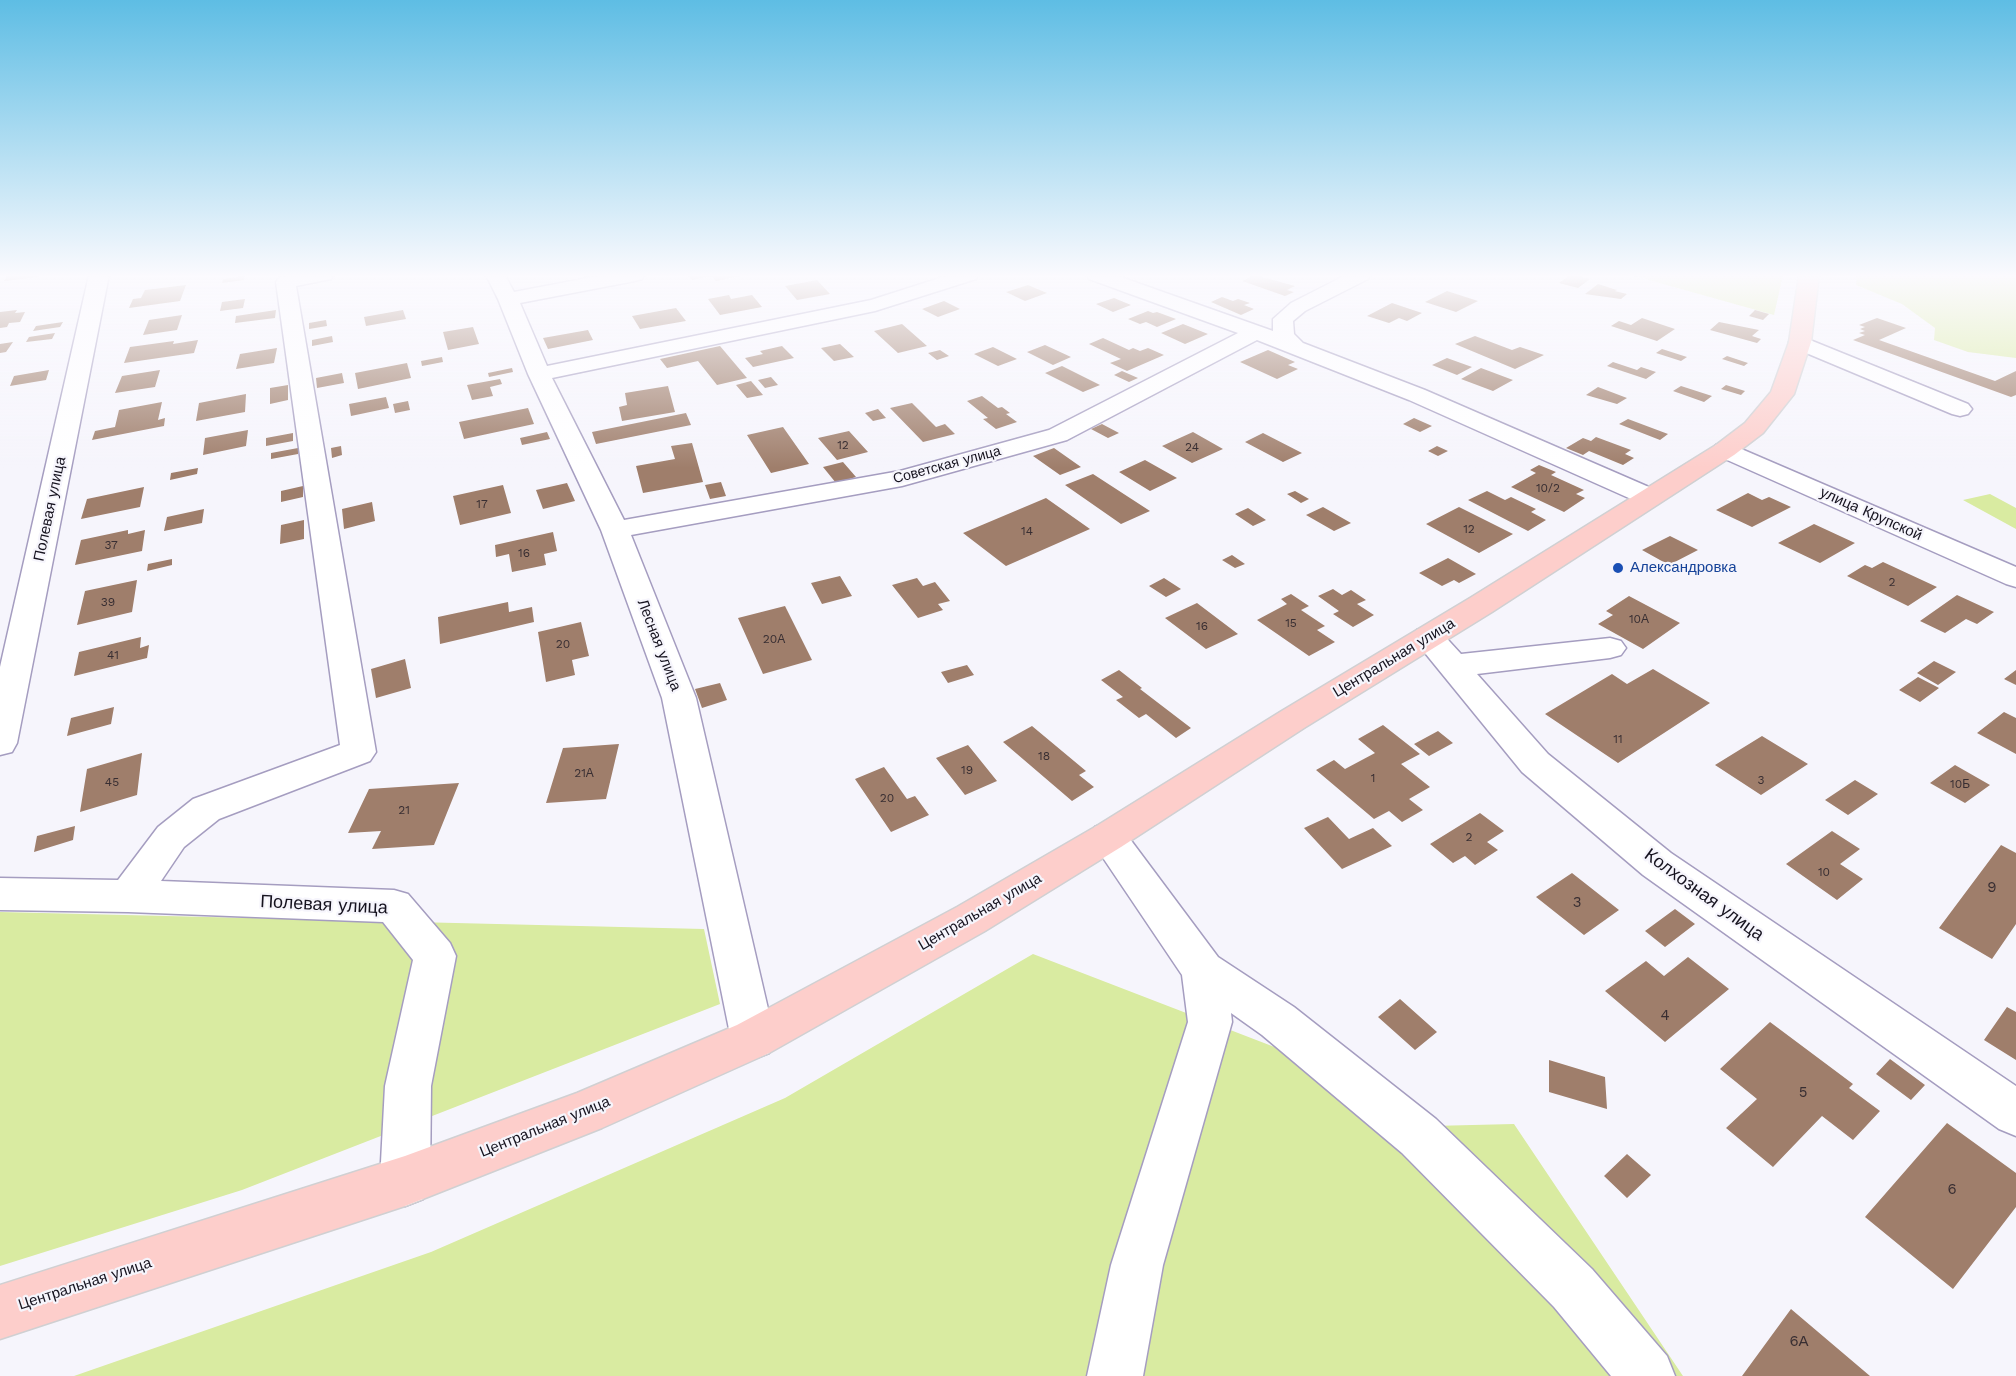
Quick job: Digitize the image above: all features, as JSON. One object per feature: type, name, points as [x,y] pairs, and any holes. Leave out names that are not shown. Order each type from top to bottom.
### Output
[{"type":"main road","name":"Центральная улица","points":[[0,1312],[405,1181],[585,1112],[753,1039],[971,919],[1108,837],[1440,651],[1649,497],[1725,450],[1754,428],[1782,394],[1800,342]]},
{"type":"street","name":"Полевая улица","points":[[0,743],[85,339]]},
{"type":"street","points":[[128,896],[171,837],[206,809],[358,752],[295,339]]},
{"type":"street","name":"Лесная улица","points":[[524,339],[615,530],[679,698],[753,1039]]},
{"type":"street","points":[[539,374],[708,339]]},
{"type":"street","name":"Советская улица","points":[[615,530],[902,478],[1058,435],[1242,339]]},
{"type":"street","points":[[1274,339],[1417,395],[1649,497]]},
{"type":"street","points":[[1288,339],[1296,348]]},
{"type":"street","points":[[1800,342],[1960,408]]},
{"type":"street","name":"улица Крупской","points":[[1725,450],[2016,578]]},
{"type":"street","points":[[1440,651],[1610,648]]},
{"type":"street","name":"Колхозная улица","points":[[1440,651],[1535,763],[1658,864],[2016,1113]]},
{"type":"street","points":[[1108,837],[1203,970],[1278,1021],[1419,1136],[1573,1288],[1647,1376]]},
{"type":"street","name":"Полевая улица","points":[[0,894],[128,896],[394,906],[435,956],[408,1086],[405,1181]]},
{"type":"street","points":[[1115,1376],[1137,1265],[1210,1022],[1203,970]]},
{"type":"green space","points":[[2016,339],[2016,358],[1968,352],[1934,340]]},
{"type":"green space","points":[[1990,494],[2016,508],[2016,529],[1963,500]]},
{"type":"green space","points":[[0,912],[704,929],[720,1004],[242,1190],[0,1266]]},
{"type":"green space","points":[[1033,954],[1303,1058],[1431,1126],[1514,1124],[1683,1376],[74,1376],[431,1252],[785,1098]]},
{"type":"building","points":[[28,339],[50,339],[26,342]]},
{"type":"building","points":[[333,339],[333,342],[312,346],[312,340]]},
{"type":"building","points":[[445,339],[477,339],[479,344],[448,350]]},
{"type":"building","points":[[544,339],[593,340],[548,349]]},
{"type":"building","points":[[883,339],[919,339],[927,346],[898,353]]},
{"type":"building","points":[[1106,339],[1129,350],[1133,348],[1140,351],[1148,348],[1164,355],[1127,371],[1110,363],[1121,359],[1089,344]]},
{"type":"building","points":[[1175,339],[1196,339],[1185,344]]},
{"type":"building","points":[[1467,339],[1483,339],[1512,350],[1520,347],[1544,355],[1515,369],[1455,344]]},
{"type":"building","points":[[1743,339],[1761,339],[1757,343]]},
{"type":"building","points":[[1881,339],[1879,340],[1995,381],[2016,371],[2016,395],[2011,397],[1853,340]]},
{"type":"building","points":[[198,340],[194,353],[124,363],[130,347]]},
{"type":"building","points":[[13,342],[6,352],[0,353],[0,344]]},
{"type":"building","points":[[840,344],[854,357],[834,361],[821,348]]},
{"type":"building","points":[[1045,345],[1071,357],[1053,365],[1027,352]]},
{"type":"building","points":[[720,346],[747,378],[717,385],[698,361],[667,368],[660,359]]},
{"type":"building","points":[[782,346],[794,358],[753,367],[745,358],[763,354],[760,351]]},
{"type":"building","points":[[993,347],[1017,359],[998,366],[974,354]]},
{"type":"building","points":[[277,348],[274,363],[236,369],[240,354]]},
{"type":"building","points":[[1662,349],[1687,357],[1681,361],[1656,353]]},
{"type":"building","points":[[940,350],[949,356],[937,360],[928,353]]},
{"type":"building","points":[[1268,350],[1295,362],[1288,365],[1298,369],[1277,379],[1240,362]]},
{"type":"building","points":[[1727,356],[1748,363],[1744,366],[1722,359]]},
{"type":"building","points":[[442,357],[443,362],[422,366],[421,361]]},
{"type":"building","points":[[1447,358],[1472,367],[1457,375],[1432,365]]},
{"type":"building","points":[[1613,362],[1637,370],[1641,367],[1656,372],[1646,379],[1607,366]]},
{"type":"building","points":[[407,363],[411,378],[358,389],[355,373]]},
{"type":"building","points":[[1062,366],[1100,385],[1083,392],[1045,373]]},
{"type":"building","points":[[512,368],[513,372],[489,377],[488,373]]},
{"type":"building","points":[[1481,368],[1513,380],[1493,391],[1461,379]]},
{"type":"building","points":[[49,370],[46,380],[10,386],[14,376]]},
{"type":"building","points":[[160,370],[155,387],[115,393],[122,376]]},
{"type":"building","points":[[1122,371],[1138,378],[1129,382],[1114,375]]},
{"type":"building","points":[[342,373],[344,383],[317,388],[316,378]]},
{"type":"building","points":[[771,377],[778,385],[765,388],[758,380]]},
{"type":"building","points":[[500,379],[502,384],[490,387],[493,396],[472,400],[467,385]]},
{"type":"building","points":[[751,381],[763,395],[747,398],[736,385]]},
{"type":"building","points":[[288,385],[288,400],[270,404],[270,388]]},
{"type":"building","points":[[1726,385],[1745,391],[1741,395],[1721,389]]},
{"type":"building","points":[[668,386],[675,412],[622,421],[619,407],[627,405],[625,393]]},
{"type":"building","points":[[1681,386],[1712,396],[1704,402],[1673,391]]},
{"type":"building","points":[[1598,387],[1627,398],[1617,404],[1586,395]]},
{"type":"building","points":[[246,394],[245,412],[196,421],[199,403]]},
{"type":"building","points":[[982,396],[998,408],[1002,407],[1010,413],[1006,414],[1017,422],[996,429],[983,419],[988,418],[967,401]]},
{"type":"building","points":[[386,397],[389,408],[351,416],[349,404]]},
{"type":"building","points":[[408,401],[410,410],[395,413],[393,404]]},
{"type":"building","points":[[162,402],[158,420],[165,418],[164,426],[92,440],[95,431],[115,427],[119,410]]},
{"type":"building","points":[[912,403],[936,427],[945,424],[955,434],[923,442],[890,408]]},
{"type":"building","points":[[528,408],[534,424],[464,439],[459,422]]},
{"type":"building","points":[[878,409],[886,418],[873,421],[865,413]]},
{"type":"building","points":[[686,413],[691,425],[596,444],[592,432]]},
{"type":"building","points":[[1414,418],[1432,426],[1420,432],[1403,424]]},
{"type":"building","points":[[1628,419],[1668,434],[1660,440],[1619,424]]},
{"type":"building","points":[[1102,424],[1119,433],[1108,438],[1091,429]]},
{"type":"building","points":[[783,427],[809,464],[771,473],[747,435]]},
{"type":"building","points":[[248,430],[246,446],[203,455],[205,438]]},
{"type":"building","points":[[849,431],[868,452],[837,460],[818,438]]},
{"type":"building","points":[[547,432],[550,439],[522,445],[520,438]]},
{"type":"building","points":[[1193,432],[1223,449],[1192,463],[1162,446]]},
{"type":"building","points":[[293,433],[293,441],[266,446],[266,438]]},
{"type":"building","points":[[1263,433],[1302,453],[1283,462],[1245,442]]},
{"type":"building","points":[[1596,437],[1631,450],[1625,454],[1634,458],[1623,465],[1589,451],[1583,455],[1566,448],[1583,438],[1591,441]]},
{"type":"building","points":[[692,443],[703,482],[643,493],[636,466],[675,459],[671,446]]},
{"type":"building","points":[[341,446],[342,455],[332,458],[331,448]]},
{"type":"building","points":[[1437,446],[1448,451],[1438,456],[1428,451]]},
{"type":"building","points":[[298,448],[298,454],[271,459],[271,453]]},
{"type":"building","points":[[1054,448],[1081,467],[1060,475],[1033,456]]},
{"type":"building","points":[[1145,460],[1177,478],[1150,491],[1119,472]]},
{"type":"building","points":[[843,462],[856,477],[836,483],[823,467]]},
{"type":"building","points":[[1539,465],[1556,472],[1551,475],[1584,490],[1576,494],[1585,498],[1564,512],[1511,487],[1536,473],[1530,470]]},
{"type":"building","points":[[198,468],[197,474],[170,480],[171,473]]},
{"type":"building","points":[[1093,474],[1150,511],[1121,524],[1065,485]]},
{"type":"building","points":[[721,482],[726,496],[710,499],[705,485]]},
{"type":"building","points":[[567,483],[575,501],[543,509],[536,490]]},
{"type":"building","points":[[503,485],[511,513],[460,525],[453,496]]},
{"type":"building","points":[[303,486],[303,497],[281,502],[281,491]]},
{"type":"building","points":[[144,487],[140,507],[81,519],[87,499]]},
{"type":"building","points":[[1295,491],[1309,499],[1301,503],[1287,494]]},
{"type":"building","points":[[1487,491],[1505,500],[1511,497],[1536,509],[1531,512],[1546,520],[1528,531],[1468,500]]},
{"type":"building","points":[[1748,493],[1762,500],[1769,497],[1791,507],[1752,527],[1716,510]]},
{"type":"building","points":[[1046,498],[1090,529],[1006,566],[963,533]]},
{"type":"building","points":[[372,502],[375,521],[344,529],[342,509]]},
{"type":"building","points":[[1323,507],[1351,523],[1334,531],[1306,515]]},
{"type":"building","points":[[1459,507],[1513,534],[1479,553],[1426,524]]},
{"type":"building","points":[[1248,508],[1266,520],[1253,526],[1235,514]]},
{"type":"building","points":[[204,509],[202,523],[164,531],[167,517]]},
{"type":"building","points":[[304,520],[304,539],[280,544],[281,525]]},
{"type":"building","points":[[1814,524],[1855,543],[1820,563],[1778,543]]},
{"type":"building","points":[[128,530],[128,534],[145,530],[142,551],[75,565],[81,540]]},
{"type":"building","points":[[553,532],[557,551],[544,554],[546,565],[512,572],[509,554],[496,557],[495,545]]},
{"type":"building","points":[[1670,536],[1698,550],[1669,565],[1642,550]]},
{"type":"building","points":[[1232,555],[1245,564],[1235,568],[1222,560]]},
{"type":"building","points":[[1448,558],[1476,574],[1459,583],[1454,580],[1442,586],[1419,573]]},
{"type":"building","points":[[172,559],[172,565],[147,571],[148,564]]},
{"type":"building","points":[[1883,562],[1937,587],[1908,606],[1847,576],[1865,565],[1872,568]]},
{"type":"building","points":[[840,576],[852,596],[822,604],[811,583]]},
{"type":"building","points":[[917,578],[923,586],[935,582],[950,601],[938,604],[943,610],[918,618],[892,585]]},
{"type":"building","points":[[1164,578],[1181,589],[1166,597],[1149,586]]},
{"type":"building","points":[[137,580],[132,612],[77,625],[85,591]]},
{"type":"building","points":[[1333,589],[1342,595],[1351,590],[1366,600],[1357,604],[1374,615],[1353,627],[1333,614],[1339,611],[1318,596]]},
{"type":"building","points":[[1291,594],[1309,606],[1301,610],[1325,626],[1317,630],[1335,642],[1309,656],[1257,620],[1287,604],[1281,599]]},
{"type":"building","points":[[1957,595],[1994,612],[1977,624],[1966,619],[1945,633],[1920,621]]},
{"type":"building","points":[[1629,596],[1680,623],[1643,649],[1598,624],[1613,615],[1606,611]]},
{"type":"building","points":[[508,602],[509,612],[532,607],[534,622],[440,644],[438,617]]},
{"type":"building","points":[[1197,603],[1238,634],[1206,649],[1165,618]]},
{"type":"building","points":[[785,606],[812,660],[763,674],[738,618]]},
{"type":"building","points":[[581,622],[589,656],[572,660],[575,675],[546,682],[538,632]]},
{"type":"building","points":[[141,637],[140,648],[149,645],[147,658],[74,676],[79,652]]},
{"type":"building","points":[[405,659],[411,688],[376,698],[371,669]]},
{"type":"building","points":[[1934,661],[1956,672],[1938,685],[1917,673]]},
{"type":"building","points":[[967,665],[974,675],[948,683],[941,672]]},
{"type":"building","points":[[1653,669],[1710,703],[1618,763],[1545,714],[1612,674],[1627,684]]},
{"type":"building","points":[[1119,670],[1191,728],[1176,738],[1146,714],[1139,718],[1116,700],[1123,697],[1101,680]]},
{"type":"building","points":[[2016,670],[2016,685],[2004,679]]},
{"type":"building","points":[[1918,677],[1939,688],[1920,702],[1899,690]]},
{"type":"building","points":[[720,683],[727,700],[702,708],[695,689]]},
{"type":"building","points":[[114,707],[111,724],[67,736],[71,718]]},
{"type":"building","points":[[2004,712],[2016,718],[2016,754],[1977,733]]},
{"type":"building","points":[[1383,725],[1420,754],[1401,764],[1430,787],[1409,799],[1423,810],[1402,822],[1389,811],[1374,819],[1316,770],[1334,760],[1345,769],[1375,753],[1358,739]]},
{"type":"building","points":[[1032,726],[1086,771],[1079,775],[1094,787],[1072,801],[1003,742]]},
{"type":"building","points":[[1438,731],[1453,743],[1429,756],[1414,744]]},
{"type":"building","points":[[1762,736],[1808,764],[1761,795],[1715,765]]},
{"type":"building","points":[[619,744],[606,799],[546,803],[563,748]]},
{"type":"building","points":[[968,745],[997,781],[965,795],[936,758]]},
{"type":"building","points":[[142,753],[137,795],[80,812],[87,769]]},
{"type":"building","points":[[1955,765],[1990,785],[1965,803],[1930,783]]},
{"type":"building","points":[[884,767],[907,799],[915,796],[929,815],[891,832],[855,779]]},
{"type":"building","points":[[1855,780],[1878,794],[1848,815],[1825,800]]},
{"type":"building","points":[[459,783],[434,845],[372,849],[381,831],[348,833],[369,789]]},
{"type":"building","points":[[1480,813],[1504,831],[1487,842],[1498,850],[1475,865],[1465,856],[1453,863],[1430,844]]},
{"type":"building","points":[[1328,817],[1349,839],[1373,828],[1392,846],[1342,869],[1304,828]]},
{"type":"building","points":[[75,826],[73,840],[34,852],[37,836]]},
{"type":"building","points":[[1832,831],[1860,849],[1840,864],[1863,879],[1837,900],[1786,864]]},
{"type":"building","points":[[2001,845],[2016,853],[2016,924],[1992,959],[1939,928]]},
{"type":"building","points":[[1572,873],[1619,910],[1584,935],[1536,897]]},
{"type":"building","points":[[1675,909],[1695,924],[1665,947],[1645,931]]},
{"type":"building","points":[[1688,957],[1729,989],[1665,1042],[1605,991],[1646,961],[1664,976]]},
{"type":"building","points":[[1400,999],[1437,1032],[1415,1050],[1378,1017]]},
{"type":"building","points":[[2007,1007],[2016,1012],[2016,1060],[1984,1040]]},
{"type":"building","points":[[1770,1022],[1853,1084],[1849,1088],[1880,1111],[1853,1140],[1822,1116],[1773,1167],[1726,1128],[1757,1099],[1720,1069]]},
{"type":"building","points":[[1890,1059],[1925,1085],[1911,1100],[1876,1074]]},
{"type":"building","points":[[1549,1060],[1605,1077],[1607,1109],[1549,1092]]},
{"type":"building","points":[[1947,1123],[2016,1173],[2016,1207],[1953,1289],[1865,1217]]},
{"type":"building","points":[[1627,1154],[1651,1175],[1627,1198],[1604,1176]]},
{"type":"building","points":[[1791,1309],[1870,1376],[1742,1376]]},
{"type":"place","name":"Александровка","points":[[1618,568]]}]
